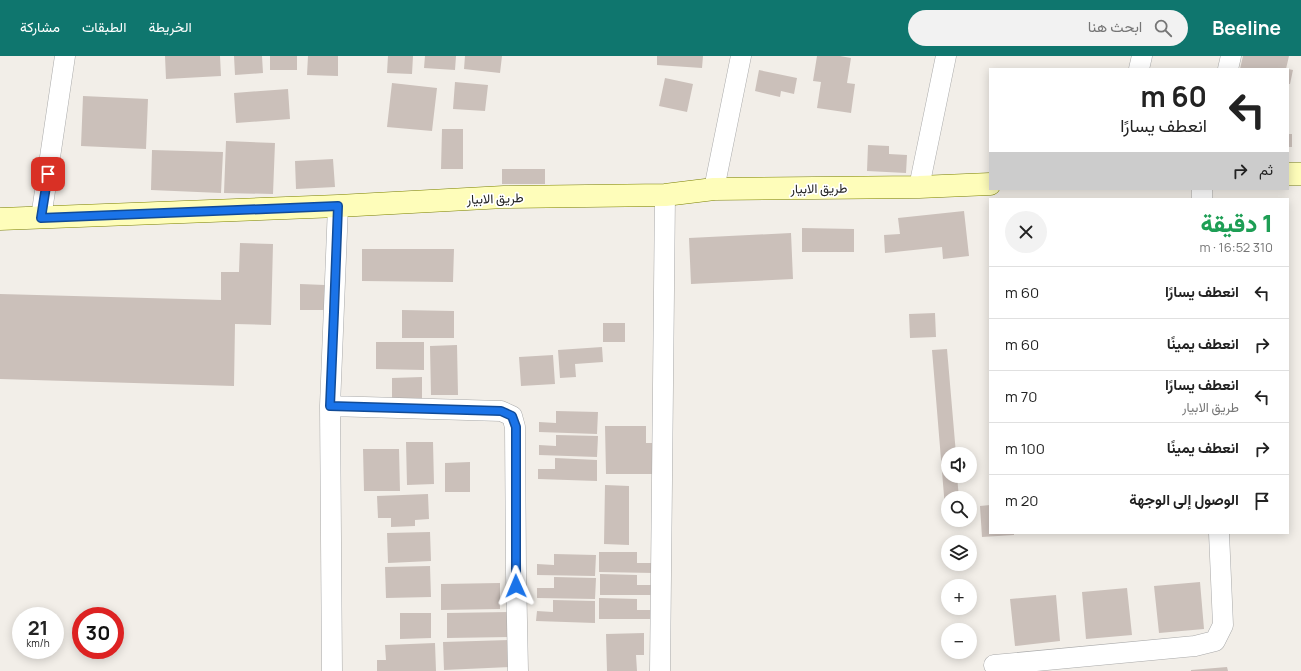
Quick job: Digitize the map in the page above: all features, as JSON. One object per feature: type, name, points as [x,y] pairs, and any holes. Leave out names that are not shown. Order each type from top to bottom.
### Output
[{"type":"main road","points":[[1289,174],[1301,174]]},
{"type":"main road","name":"طريق الابيار","points":[[0,219],[338,206],[504,197],[665,195],[714,189],[919,187],[989,184]]},
{"type":"street","points":[[41,218],[65,56]]},
{"type":"street","points":[[714,189],[741,56]]},
{"type":"street","points":[[919,187],[946,56]]},
{"type":"street","points":[[1139,68],[1142,56]]},
{"type":"street","points":[[1228,68],[1231,56]]},
{"type":"street","points":[[660,671],[665,195]]},
{"type":"street","points":[[332,671],[330,406],[338,206]]},
{"type":"street","points":[[330,406],[501,411],[512,416],[516,427],[518,671]]},
{"type":"street","points":[[994,665],[1195,646],[1215,641],[1223,626],[1218,534]]},
{"type":"building","points":[[165,56],[220,56],[221,76],[166,79]]},
{"type":"building","points":[[234,56],[262,56],[263,73],[235,75]]},
{"type":"building","points":[[270,56],[297,56],[297,70],[270,70]]},
{"type":"building","points":[[308,56],[338,56],[338,76],[307,75]]},
{"type":"building","points":[[388,56],[413,56],[412,74],[387,73]]},
{"type":"building","points":[[425,56],[456,56],[455,70],[424,68]]},
{"type":"building","points":[[465,56],[502,56],[500,73],[464,69]]},
{"type":"building","points":[[657,56],[703,56],[702,68],[657,65]]},
{"type":"building","points":[[817,56],[840,56],[851,58],[847,83],[855,84],[851,113],[817,108],[821,82],[813,81]]},
{"type":"building","points":[[1243,56],[1289,56],[1286,68],[1240,68]]},
{"type":"building","points":[[1289,69],[1293,70],[1289,84]]},
{"type":"building","points":[[759,70],[797,78],[794,94],[781,91],[780,97],[755,91]]},
{"type":"building","points":[[665,78],[693,84],[687,112],[659,106]]},
{"type":"building","points":[[455,82],[488,85],[485,111],[453,109]]},
{"type":"building","points":[[392,83],[437,88],[432,131],[387,127]]},
{"type":"building","points":[[288,89],[290,119],[236,123],[234,93]]},
{"type":"building","points":[[83,96],[148,99],[146,149],[81,146]]},
{"type":"building","points":[[442,129],[463,129],[463,169],[441,169]]},
{"type":"building","points":[[1289,134],[1292,134],[1292,147],[1289,147]]},
{"type":"building","points":[[226,141],[275,143],[273,194],[224,193]]},
{"type":"building","points":[[868,145],[889,146],[889,154],[907,155],[906,173],[867,171]]},
{"type":"building","points":[[152,150],[223,152],[221,193],[151,190]]},
{"type":"building","points":[[333,159],[335,187],[296,189],[295,161]]},
{"type":"building","points":[[502,169],[545,169],[545,184],[502,184]]},
{"type":"building","points":[[964,211],[969,256],[943,259],[942,247],[885,253],[884,235],[900,234],[898,218]]},
{"type":"building","points":[[802,228],[854,229],[854,252],[802,252]]},
{"type":"building","points":[[791,233],[793,279],[691,284],[689,238]]},
{"type":"building","points":[[240,243],[273,244],[271,325],[235,324],[234,386],[0,379],[0,294],[221,300],[221,272],[239,272]]},
{"type":"building","points":[[362,249],[454,249],[453,282],[362,281]]},
{"type":"building","points":[[300,284],[325,285],[325,310],[300,310]]},
{"type":"building","points":[[402,310],[454,311],[454,338],[402,338]]},
{"type":"building","points":[[935,313],[936,337],[910,338],[909,314]]},
{"type":"building","points":[[603,323],[625,323],[625,342],[603,342]]},
{"type":"building","points":[[376,342],[424,342],[424,370],[376,369]]},
{"type":"building","points":[[457,345],[458,395],[431,395],[430,346]]},
{"type":"building","points":[[602,347],[603,362],[575,364],[576,377],[560,378],[558,350]]},
{"type":"building","points":[[947,349],[955,447],[941,447],[941,459],[932,350]]},
{"type":"building","points":[[553,355],[555,384],[521,386],[519,357]]},
{"type":"building","points":[[422,377],[422,403],[392,404],[392,378]]},
{"type":"building","points":[[556,411],[598,412],[597,434],[539,432],[539,422],[556,423]]},
{"type":"building","points":[[605,426],[646,426],[646,443],[654,443],[654,474],[606,474]]},
{"type":"building","points":[[556,435],[598,436],[597,457],[539,455],[539,445],[556,446]]},
{"type":"building","points":[[406,442],[433,442],[434,484],[407,485]]},
{"type":"building","points":[[363,449],[399,449],[400,491],[364,491]]},
{"type":"building","points":[[555,458],[597,460],[597,481],[538,479],[538,469],[555,469]]},
{"type":"building","points":[[470,462],[470,492],[445,492],[445,463]]},
{"type":"building","points":[[943,483],[958,483],[958,491],[944,491]]},
{"type":"building","points":[[605,485],[629,486],[629,545],[604,544]]},
{"type":"building","points":[[428,494],[429,519],[415,520],[415,526],[391,527],[391,518],[378,518],[377,496]]},
{"type":"building","points":[[989,505],[989,534],[1014,535],[982,537],[980,506]]},
{"type":"building","points":[[430,532],[431,561],[388,563],[387,533]]},
{"type":"building","points":[[599,552],[637,552],[637,563],[655,563],[654,573],[599,572]]},
{"type":"building","points":[[554,554],[596,555],[595,576],[537,575],[537,564],[554,565]]},
{"type":"building","points":[[430,566],[431,597],[386,598],[385,567]]},
{"type":"building","points":[[600,574],[637,575],[637,585],[655,585],[655,595],[600,595]]},
{"type":"building","points":[[554,577],[596,578],[595,599],[537,598],[537,588],[554,588]]},
{"type":"building","points":[[1200,582],[1204,629],[1159,633],[1154,586]]},
{"type":"building","points":[[500,583],[500,609],[441,610],[441,584]]},
{"type":"building","points":[[1127,588],[1132,635],[1086,639],[1082,592]]},
{"type":"building","points":[[1056,595],[1060,641],[1015,646],[1010,599]]},
{"type":"building","points":[[599,598],[637,599],[637,610],[654,610],[654,619],[599,619]]},
{"type":"building","points":[[553,600],[595,601],[595,623],[536,621],[537,611],[553,612]]},
{"type":"building","points":[[509,612],[510,637],[447,638],[447,613]]},
{"type":"building","points":[[400,613],[431,613],[431,638],[400,639]]},
{"type":"building","points":[[644,633],[644,655],[636,655],[637,671],[607,671],[606,634]]},
{"type":"building","points":[[509,640],[510,667],[444,670],[443,642]]},
{"type":"building","points":[[435,643],[436,671],[377,671],[377,660],[386,660],[385,645]]},
{"type":"building","points":[[1227,667],[1228,671],[1191,671],[1191,670]]},
{"type":"route","points":[[48,174],[41,218],[338,206],[330,406],[501,411],[512,416],[516,427],[516,586]]}]
